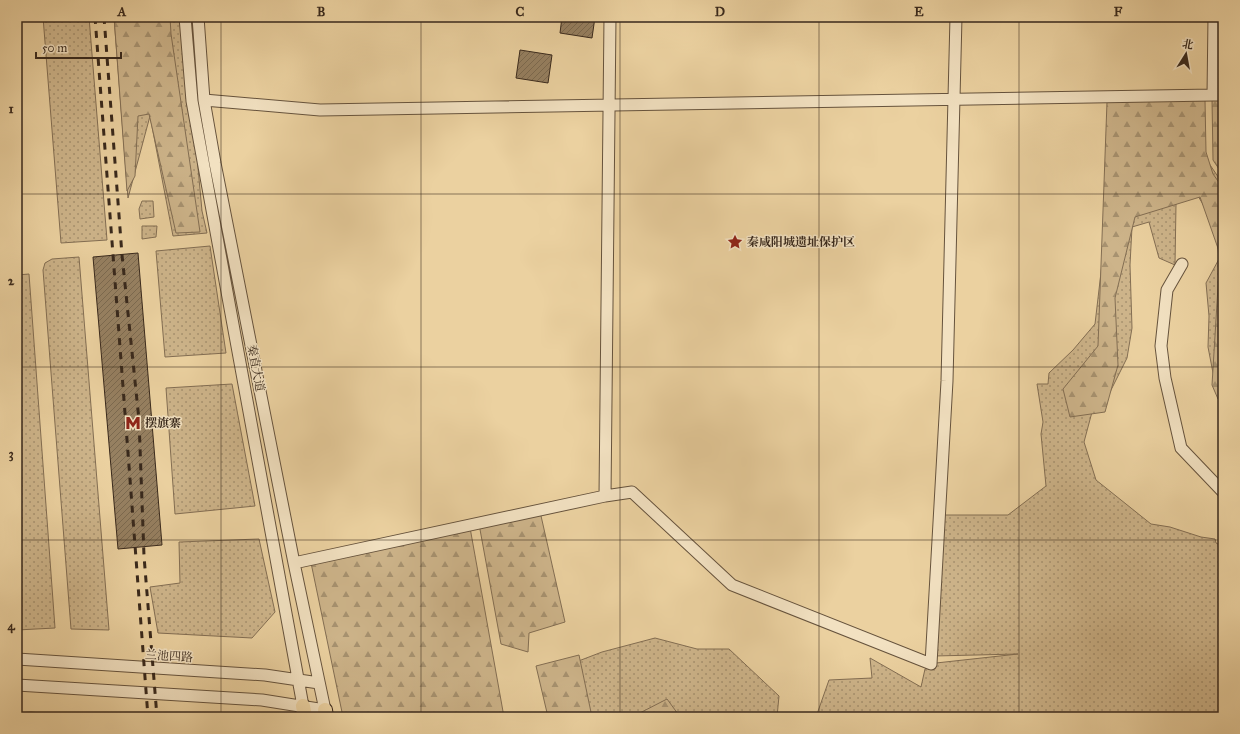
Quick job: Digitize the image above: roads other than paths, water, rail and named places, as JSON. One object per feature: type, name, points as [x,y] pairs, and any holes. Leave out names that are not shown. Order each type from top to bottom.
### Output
[{"type":"street","name":"秦直大道","points":[[186,17],[192,101],[303,713]]},
{"type":"street","name":"秦直大道","points":[[198,17],[204,100],[294,563],[327,715]]},
{"type":"street","points":[[605,496],[610,17]]},
{"type":"street","points":[[294,563],[605,496],[632,492],[732,585],[931,664],[947,381],[956,17]]},
{"type":"street","points":[[204,100],[320,110],[1218,95],[1214,17]]},
{"type":"street","points":[[1182,264],[1167,290],[1161,346],[1165,378],[1181,448],[1223,492]]},
{"type":"street","name":"兰池四路","points":[[17,659],[265,675],[319,683]]},
{"type":"street","points":[[17,685],[262,700],[303,713],[327,715]]},
{"type":"railway","points":[[95,17],[148,717]]},
{"type":"railway","points":[[104,17],[122,255],[139,420],[144,556],[157,717]]},
{"type":"place","name":"秦咸阳城遗址保护区","points":[[735,242]]},
{"type":"place","name":"摆旗寨","points":[[133,423]]}]
